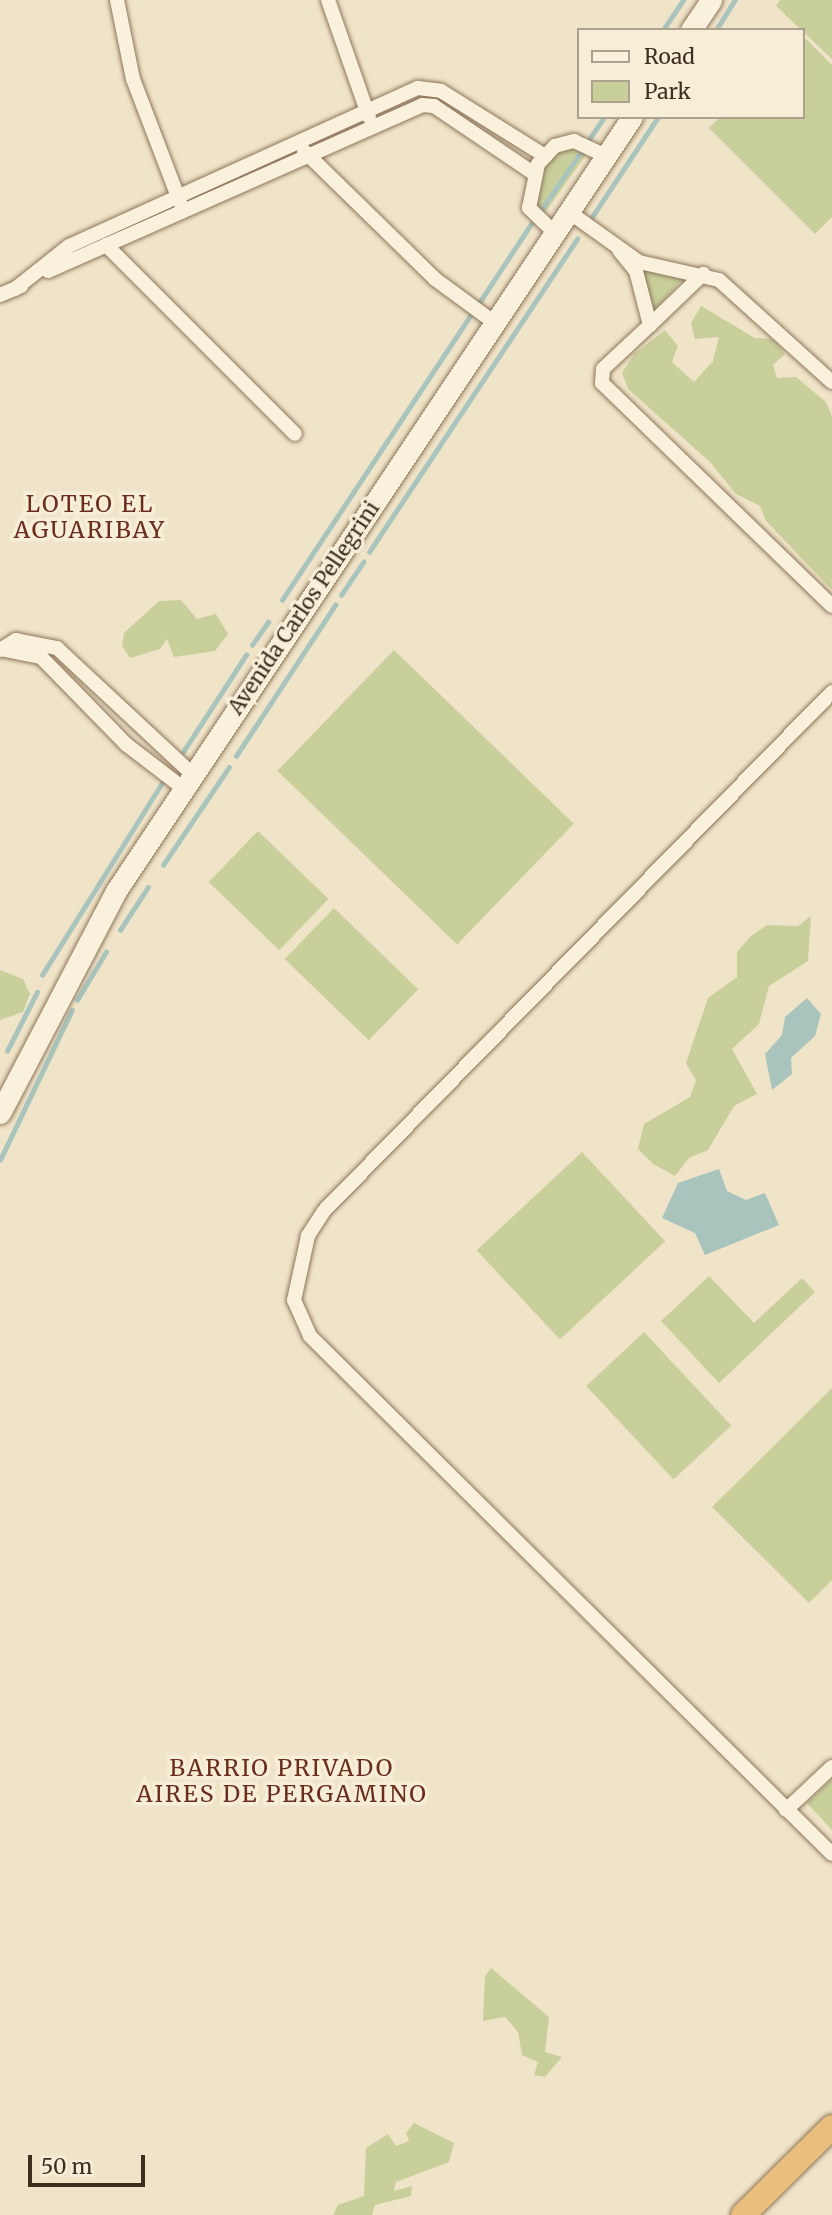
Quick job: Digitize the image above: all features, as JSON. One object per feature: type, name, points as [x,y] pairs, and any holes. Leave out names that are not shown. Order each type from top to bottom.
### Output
[{"type":"highway","points":[[743,2215],[832,2127]]},
{"type":"main road","points":[[692,28],[711,0]]},
{"type":"main road","name":"Avenida Carlos Pellegrini","points":[[0,1113],[88,935],[631,119]]},
{"type":"street","points":[[117,0],[132,79],[183,210]]},
{"type":"street","points":[[328,0],[365,111],[373,126]]},
{"type":"street","points":[[15,289],[69,246],[177,194],[365,111],[430,87],[545,156]]},
{"type":"street","points":[[0,295],[373,126],[434,106],[533,173]]},
{"type":"street","points":[[554,232],[529,208],[533,173],[545,156],[574,141],[606,156]]},
{"type":"street","points":[[295,143],[435,279],[495,323]]},
{"type":"street","points":[[569,212],[639,262],[703,274],[719,280],[832,382]]},
{"type":"street","points":[[106,245],[295,434]]},
{"type":"street","points":[[620,250],[636,271],[650,325]]},
{"type":"street","points":[[703,274],[603,369],[602,383],[832,606]]},
{"type":"street","points":[[0,650],[16,640],[57,648],[188,781]]},
{"type":"street","points":[[832,692],[324,1211],[308,1236],[294,1300],[310,1336],[832,1854]]},
{"type":"street","points":[[786,1810],[832,1767]]},
{"type":"green space","points":[[780,0],[832,0],[832,59],[804,32],[804,28],[799,28],[776,6]]},
{"type":"green space","points":[[804,37],[832,65],[832,217],[815,234],[709,128],[718,119],[804,119]]},
{"type":"green space","points":[[569,146],[586,155],[544,214],[534,206],[535,179],[551,156]]},
{"type":"green space","points":[[642,267],[686,276],[654,310]]},
{"type":"green space","points":[[701,306],[755,338],[773,339],[785,354],[773,365],[777,378],[796,377],[826,402],[832,416],[832,590],[766,521],[760,506],[736,494],[710,462],[628,389],[622,373],[634,354],[665,330],[678,346],[672,362],[694,382],[713,361],[719,337],[695,339],[691,323]]},
{"type":"green space","points":[[181,600],[197,619],[216,614],[228,634],[215,651],[174,657],[167,639],[160,649],[130,658],[122,646],[124,633],[159,601]]},
{"type":"green space","points":[[394,650],[574,824],[457,945],[277,771]]},
{"type":"green space","points":[[258,831],[328,899],[279,950],[209,882]]},
{"type":"green space","points":[[334,908],[418,989],[369,1040],[285,959]]},
{"type":"green space","points":[[811,916],[808,961],[769,986],[759,1024],[732,1049],[757,1094],[734,1106],[708,1150],[689,1158],[675,1176],[653,1164],[638,1149],[644,1124],[690,1097],[696,1080],[686,1063],[708,998],[737,977],[737,952],[751,936],[767,925],[798,926]]},
{"type":"green space","points":[[0,970],[23,979],[30,994],[23,1012],[0,1020]]},
{"type":"green space","points":[[582,1152],[665,1241],[560,1339],[477,1250]]},
{"type":"green space","points":[[709,1276],[754,1323],[802,1278],[815,1292],[719,1383],[661,1321]]},
{"type":"green space","points":[[644,1332],[731,1426],[674,1479],[586,1386]]},
{"type":"green space","points":[[832,1388],[832,1580],[809,1603],[712,1507]]},
{"type":"green space","points":[[832,1779],[832,1830],[807,1803]]},
{"type":"green space","points":[[491,1968],[549,2017],[545,2052],[562,2057],[545,2077],[534,2075],[538,2062],[522,2055],[518,2032],[505,2017],[483,2021],[485,1976]]},
{"type":"green space","points":[[414,2123],[454,2143],[449,2162],[396,2182],[394,2191],[412,2186],[411,2196],[375,2205],[372,2215],[333,2215],[338,2205],[364,2196],[366,2148],[388,2134],[396,2146],[409,2141],[406,2133]]},
{"type":"water","points":[[807,998],[821,1014],[815,1036],[791,1058],[792,1074],[772,1090],[765,1054],[782,1035],[785,1017]]},
{"type":"water","points":[[719,1169],[727,1191],[746,1200],[765,1193],[779,1225],[705,1255],[695,1233],[662,1218],[678,1183]]},
{"type":"waterway","points":[[664,28],[683,0]]},
{"type":"waterway","points":[[717,28],[735,0]]},
{"type":"waterway","points":[[590,138],[603,119]]},
{"type":"waterway","points":[[592,217],[657,119]]},
{"type":"waterway","points":[[541,210],[581,152]]},
{"type":"waterway","points":[[479,303],[531,224]]},
{"type":"waterway","points":[[369,552],[577,239]]},
{"type":"waterway","points":[[282,600],[470,316]]},
{"type":"waterway","points":[[341,595],[363,562]]},
{"type":"waterway","points":[[236,756],[335,605]]},
{"type":"waterway","points":[[252,645],[268,622]]},
{"type":"waterway","points":[[183,752],[246,655]]},
{"type":"waterway","points":[[163,865],[229,767]]},
{"type":"waterway","points":[[42,975],[162,783]]},
{"type":"waterway","points":[[120,930],[148,887]]},
{"type":"waterway","points":[[77,1000],[106,952]]},
{"type":"waterway","points":[[7,1051],[37,992]]},
{"type":"waterway","points":[[0,1160],[72,1010]]},
{"type":"district","name":"LOTEO EL AGUARIBAY","points":[[90,517]]},
{"type":"district","name":"BARRIO PRIVADO AIRES DE PERGAMINO","points":[[282,1781]]}]
